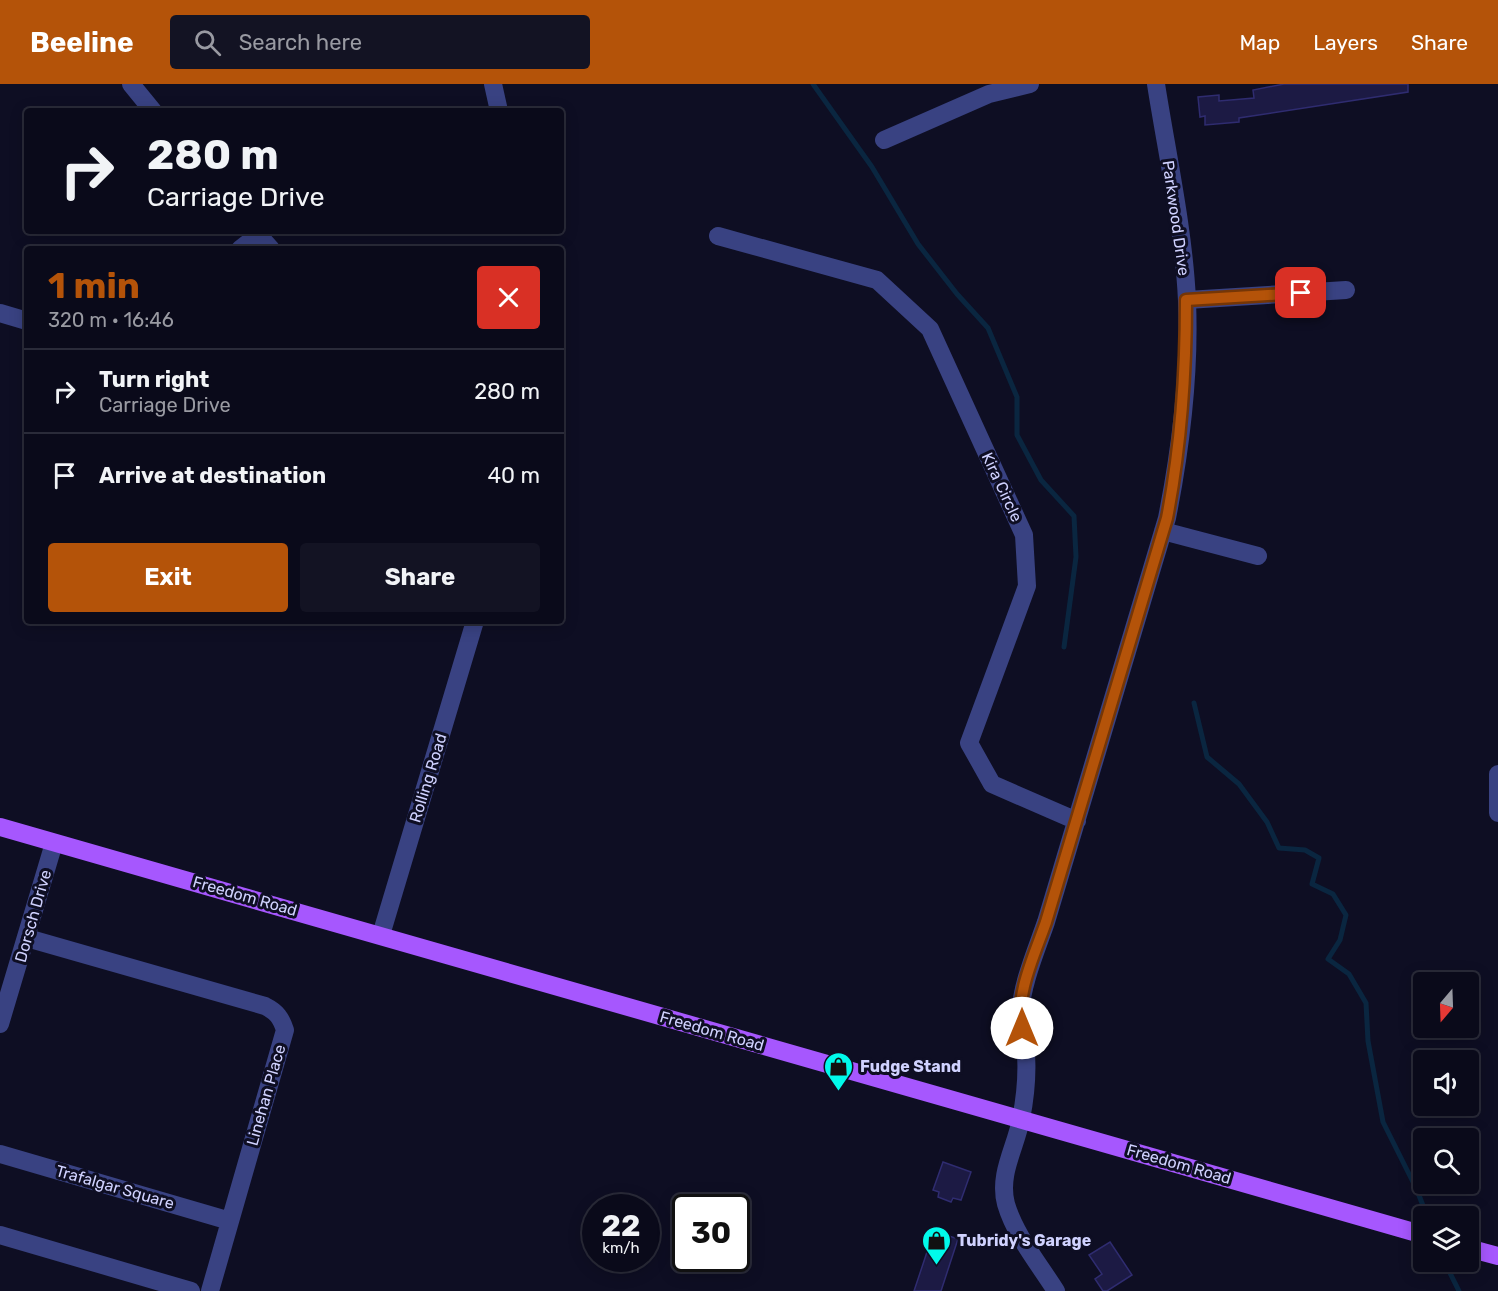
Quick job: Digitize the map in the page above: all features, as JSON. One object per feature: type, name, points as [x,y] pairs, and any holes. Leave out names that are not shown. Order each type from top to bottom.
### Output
[{"type":"main road","name":"Freedom Road","points":[[0,827],[1413,1232]]},
{"type":"main road","points":[[1479,1251],[1498,1256]]},
{"type":"street","points":[[131,84],[151,108]]},
{"type":"street","points":[[493,84],[498,108]]},
{"type":"street","points":[[884,140],[989,94],[1030,84]]},
{"type":"street","name":"Parkwood Drive","points":[[1056,1291],[1013,1222],[1005,1202],[1006,1170],[1021,1120],[1026,1080],[1025,1041],[1020,1016],[1032,961],[1077,820],[1162,531],[1177,466],[1183,400],[1186,300],[1182,250],[1156,84]]},
{"type":"street","points":[[243,246],[255,234]]},
{"type":"street","points":[[257,234],[268,246]]},
{"type":"street","name":"Kira Circle","points":[[718,236],[877,280],[930,329],[1024,536],[1027,585],[969,743],[992,784],[1077,820]]},
{"type":"street","points":[[1186,300],[1346,290]]},
{"type":"street","points":[[0,313],[24,320]]},
{"type":"street","points":[[1162,531],[1258,556]]},
{"type":"street","name":"Rolling Road","points":[[381,935],[474,624]]},
{"type":"street","points":[[1498,774],[1498,813]]},
{"type":"street","name":"Dorsch Drive","points":[[0,1024],[54,843]]},
{"type":"street","name":"Linehan Place","points":[[27,938],[276,1011],[285,1030],[210,1291]]},
{"type":"street","name":"Trafalgar Square","points":[[0,1154],[230,1221]]},
{"type":"street","points":[[0,1235],[191,1291]]},
{"type":"building","points":[[1284,84],[1408,84],[1408,92],[1239,118],[1239,122],[1205,125],[1205,116],[1200,117],[1198,97],[1219,95],[1219,101],[1254,98],[1253,90]]},
{"type":"building","points":[[943,1162],[971,1172],[961,1200],[953,1198],[951,1202],[938,1197],[939,1192],[933,1190]]},
{"type":"building","name":"Tubridy's Garage","points":[[934,1231],[958,1239],[941,1291],[914,1291]]},
{"type":"building","points":[[1110,1242],[1132,1275],[1107,1291],[1103,1291],[1095,1279],[1102,1274],[1089,1255]]},
{"type":"waterway","points":[[813,84],[872,167],[918,244],[957,294],[988,328],[1017,397],[1017,435],[1041,480],[1074,516],[1076,557],[1064,647]]},
{"type":"waterway","points":[[1194,703],[1207,757],[1239,784],[1267,822],[1279,848],[1305,850],[1319,858],[1312,884],[1333,894],[1346,915],[1340,940],[1328,959],[1349,974],[1366,1003],[1368,1041],[1383,1122],[1423,1206]]},
{"type":"waterway","points":[[1450,1272],[1459,1291]]},
{"type":"place","name":"Fudge Stand","points":[[839,1092]]},
{"type":"place","name":"Tubridy's Garage","points":[[936,1266]]},
{"type":"route","points":[[1022,1028],[1020,1016],[1032,961],[1046,922],[1167,518],[1177,466],[1183,400],[1186,300],[1301,293]]}]
